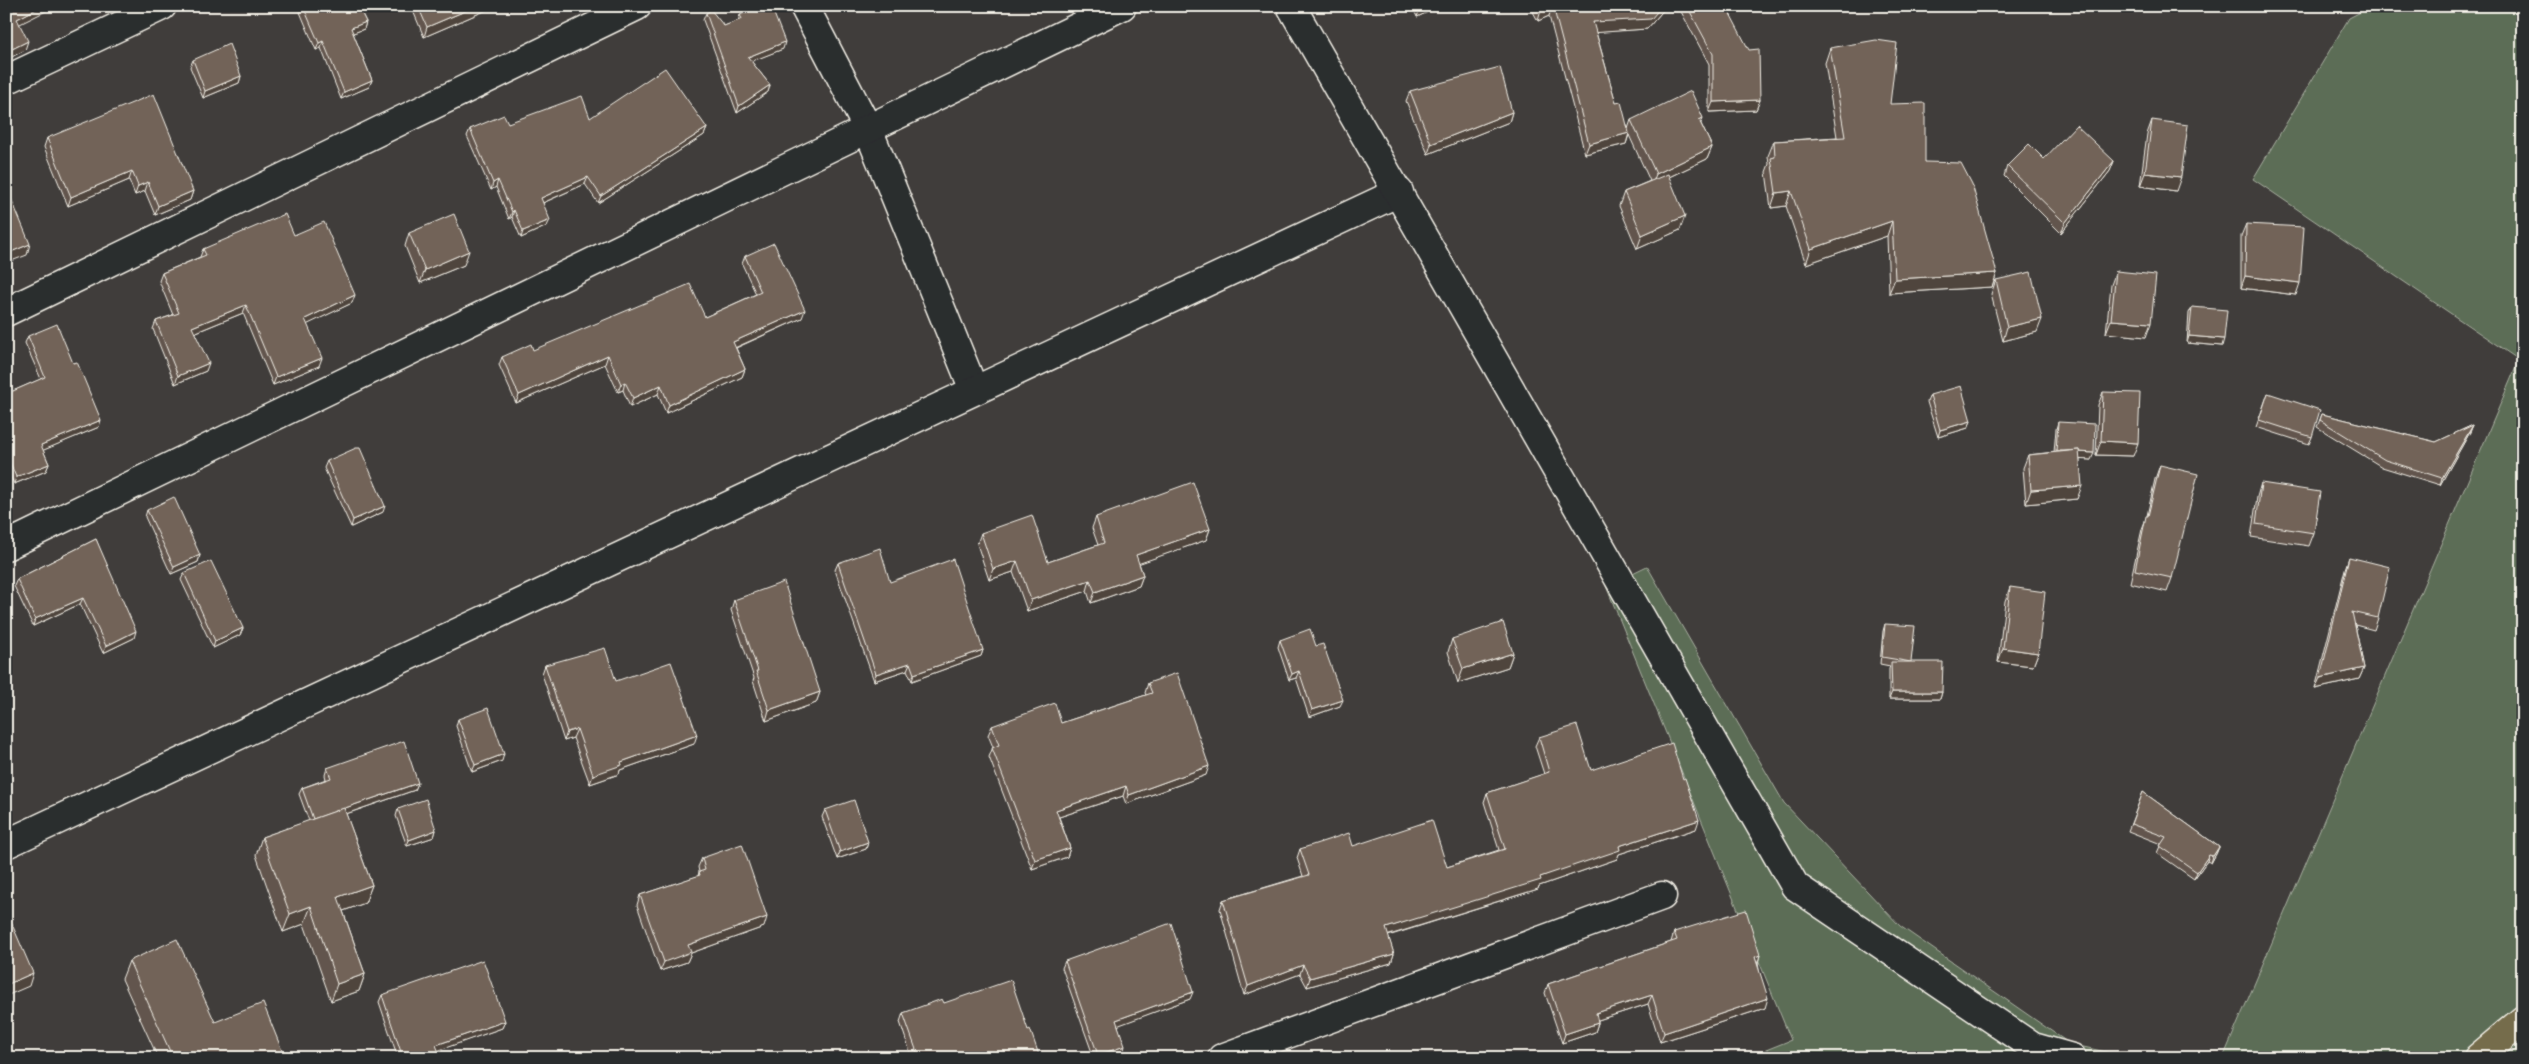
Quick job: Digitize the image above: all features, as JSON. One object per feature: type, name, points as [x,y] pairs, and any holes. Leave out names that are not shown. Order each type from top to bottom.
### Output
[{"type":"main road","points":[[2478,1058],[2523,1020]]},
{"type":"street","points":[[6,80],[162,6]]},
{"type":"street","points":[[6,312],[637,6]]},
{"type":"street","points":[[804,6],[868,129],[974,390]]},
{"type":"street","points":[[6,546],[1122,6]]},
{"type":"street","points":[[1295,7],[1398,192],[1795,886],[2033,1047],[2072,1058]]},
{"type":"street","points":[[6,844],[1398,192]]},
{"type":"street","points":[[1222,1058],[1662,896]]},
{"type":"green space","points":[[2372,6],[2523,6],[2523,1058],[2223,1058],[2519,360],[2253,179],[2349,18]]},
{"type":"green space","points":[[1647,566],[1784,803],[1900,926],[2070,1044],[2133,1058],[1746,1058],[1791,1040],[1606,586]]},
{"type":"building","points":[[6,6],[42,6],[17,19],[28,41],[8,51],[10,54],[6,56]]},
{"type":"building","points":[[303,6],[358,6],[366,22],[351,28],[372,80],[344,92],[323,41],[319,43]]},
{"type":"building","points":[[418,6],[477,6],[427,27]]},
{"type":"building","points":[[762,6],[771,6],[785,42],[748,57],[770,85],[739,106],[706,13],[711,10],[724,26],[742,19],[740,15]]},
{"type":"building","points":[[1539,6],[1551,6],[1541,10]]},
{"type":"building","points":[[1553,6],[1662,6],[1651,19],[1593,22],[1616,103],[1621,102],[1629,133],[1589,144]]},
{"type":"building","points":[[1687,6],[1726,6],[1749,50],[1759,49],[1760,100],[1713,102],[1713,54]]},
{"type":"building","points":[[1876,40],[1897,43],[1890,104],[1925,103],[1925,162],[1961,163],[1972,184],[1997,273],[1895,279],[1892,221],[1811,249],[1791,191],[1776,193],[1771,158],[1775,157],[1774,141],[1845,137],[1830,48]]},
{"type":"building","points":[[229,44],[241,76],[205,91],[193,60]]},
{"type":"building","points":[[1500,67],[1512,112],[1431,144],[1410,91]]},
{"type":"building","points":[[665,68],[707,128],[601,196],[588,177],[541,198],[550,220],[523,231],[514,210],[512,212],[498,180],[493,183],[470,129],[504,115],[508,123],[582,96],[590,118]]},
{"type":"building","points":[[1691,91],[1703,118],[1699,120],[1712,147],[1656,174],[1631,120]]},
{"type":"building","points":[[154,94],[193,191],[158,206],[148,182],[138,186],[132,171],[71,197],[47,138]]},
{"type":"building","points":[[2152,120],[2188,125],[2181,177],[2145,173]]},
{"type":"building","points":[[2076,125],[2114,161],[2065,223],[2007,166],[2029,144],[2044,159]]},
{"type":"building","points":[[1668,174],[1685,216],[1642,235],[1624,192]]},
{"type":"building","points":[[6,186],[30,244],[6,254]]},
{"type":"building","points":[[285,214],[294,235],[324,222],[355,295],[305,319],[322,358],[276,377],[246,305],[192,327],[209,363],[178,376],[156,321],[179,313],[162,273],[206,255],[203,249]]},
{"type":"building","points":[[454,214],[469,251],[425,270],[409,233]]},
{"type":"building","points":[[2246,224],[2304,227],[2300,283],[2245,276]]},
{"type":"building","points":[[774,243],[805,310],[733,342],[745,369],[669,405],[661,385],[633,398],[625,382],[621,384],[608,355],[519,395],[502,357],[531,344],[533,350],[690,284],[705,317],[761,292],[745,256]]},
{"type":"building","points":[[2116,271],[2156,275],[2151,323],[2111,320]]},
{"type":"building","points":[[2031,272],[2042,319],[2007,327],[1996,280]]},
{"type":"building","points":[[2192,307],[2227,310],[2224,339],[2189,336]]},
{"type":"building","points":[[57,324],[73,363],[77,362],[101,420],[41,445],[49,464],[16,477],[6,453],[6,394],[45,377],[28,336]]},
{"type":"building","points":[[1961,386],[1971,421],[1940,430],[1930,395]]},
{"type":"building","points":[[2103,392],[2140,393],[2138,443],[2101,441]]},
{"type":"building","points":[[2268,393],[2320,410],[2312,437],[2259,420]]},
{"type":"building","points":[[2322,414],[2436,442],[2473,425],[2442,478],[2385,460],[2320,420]]},
{"type":"building","points":[[2058,422],[2095,424],[2094,453],[2079,452],[2079,450],[2056,451]]},
{"type":"building","points":[[360,448],[385,506],[353,520],[327,461]]},
{"type":"building","points":[[2079,450],[2082,486],[2031,490],[2028,455]]},
{"type":"building","points":[[2160,465],[2198,474],[2172,578],[2135,570],[2146,516],[2148,516]]},
{"type":"building","points":[[1193,482],[1210,529],[1136,555],[1143,575],[1095,592],[1090,580],[1031,600],[1017,561],[993,569],[981,533],[1032,515],[1048,562],[1104,543],[1096,517]]},
{"type":"building","points":[[2261,483],[2320,492],[2314,533],[2256,524]]},
{"type":"building","points":[[174,497],[200,555],[174,567],[147,510]]},
{"type":"building","points":[[96,539],[136,631],[106,646],[83,598],[35,619],[17,579]]},
{"type":"building","points":[[880,548],[890,582],[953,559],[983,650],[914,674],[910,663],[876,674],[838,563]]},
{"type":"building","points":[[2349,557],[2390,567],[2378,618],[2352,612],[2364,668],[2320,678]]},
{"type":"building","points":[[211,561],[243,628],[215,641],[184,573]]},
{"type":"building","points":[[784,582],[820,692],[769,710],[734,600]]},
{"type":"building","points":[[2010,587],[2045,592],[2038,653],[2003,648]]},
{"type":"building","points":[[1503,622],[1513,653],[1463,669],[1452,639]]},
{"type":"building","points":[[1885,624],[1915,626],[1911,662],[1882,657]]},
{"type":"building","points":[[1310,629],[1316,646],[1323,644],[1343,700],[1312,710],[1299,671],[1292,674],[1280,640]]},
{"type":"building","points":[[605,648],[616,681],[671,662],[697,735],[621,762],[622,765],[593,775],[577,729],[567,732],[545,665]]},
{"type":"building","points":[[1891,662],[1943,662],[1942,692],[1892,692]]},
{"type":"building","points":[[1177,673],[1209,766],[1129,795],[1126,786],[1056,810],[1070,848],[1035,860],[992,748],[999,745],[992,726],[1055,703],[1061,723],[1152,693],[1148,683]]},
{"type":"building","points":[[488,708],[504,754],[475,765],[458,719]]},
{"type":"building","points":[[1577,725],[1591,770],[1672,743],[1683,779],[1685,778],[1699,820],[1619,846],[1620,850],[1540,877],[1541,880],[1386,928],[1394,954],[1310,978],[1303,965],[1248,986],[1223,900],[1309,875],[1300,849],[1349,833],[1353,846],[1432,820],[1447,867],[1505,849],[1487,793],[1549,772],[1539,737]]},
{"type":"building","points":[[404,741],[418,783],[313,819],[302,788],[331,778],[327,768]]},
{"type":"building","points":[[2143,792],[2219,847],[2213,856],[2209,855],[2197,872],[2160,846],[2166,837],[2131,824]]},
{"type":"building","points":[[426,799],[436,830],[409,840],[398,809]]},
{"type":"building","points":[[854,800],[868,842],[840,852],[825,810]]},
{"type":"building","points":[[344,808],[372,885],[338,897],[365,974],[337,984],[311,906],[290,914],[262,837]]},
{"type":"building","points":[[742,844],[767,917],[688,945],[691,952],[664,962],[640,895],[700,875],[699,872],[705,870],[702,858]]},
{"type":"building","points":[[1746,910],[1760,955],[1755,957],[1768,998],[1664,1033],[1652,995],[1596,1013],[1598,1023],[1565,1034],[1548,984],[1677,940],[1674,932]]},
{"type":"building","points":[[11,922],[33,973],[6,985],[6,924]]},
{"type":"building","points":[[1171,923],[1193,992],[1116,1020],[1125,1046],[1098,1055],[1065,961]]},
{"type":"building","points":[[177,939],[215,1022],[263,1003],[285,1058],[173,1058],[129,961]]},
{"type":"building","points":[[483,960],[505,1021],[436,1045],[440,1055],[431,1058],[403,1058],[382,995]]},
{"type":"building","points":[[1011,980],[1040,1058],[919,1058],[903,1013],[942,999],[944,1003]]}]
